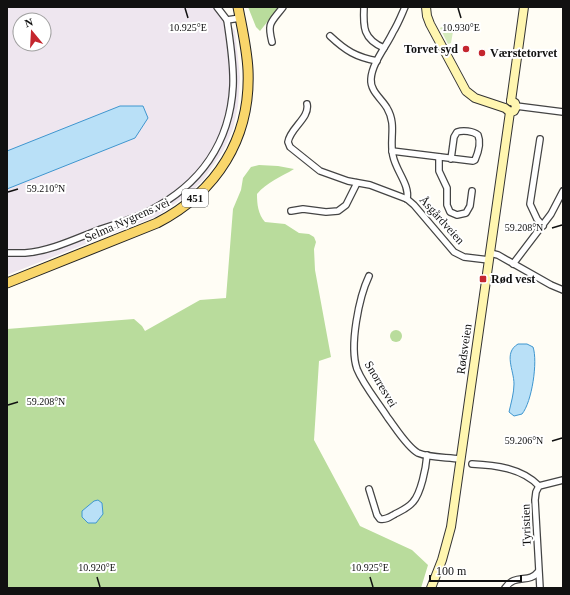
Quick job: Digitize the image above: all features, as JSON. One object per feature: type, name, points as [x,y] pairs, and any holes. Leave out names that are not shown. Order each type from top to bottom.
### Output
[{"type":"main road","name":"Selma Nygrens vei","points":[[7,283],[157,223],[184,207],[207,187],[226,161],[235,143],[242,122],[247,98],[248,70],[238,7]]},
{"type":"street","points":[[7,253],[26,253],[46,249],[149,211],[181,191],[194,179],[213,156],[229,118],[233,85],[232,55],[226,20],[217,7]]},
{"type":"street","points":[[272,42],[269,28],[270,24],[283,7]]},
{"type":"street","points":[[364,7],[363,25],[366,32],[371,40],[384,48]]},
{"type":"street","name":"Åsgårdveien","points":[[405,7],[377,61],[371,76],[371,82],[374,90],[387,107],[392,118],[392,152],[395,165],[408,192],[407,199],[414,205],[454,252],[464,257],[498,255],[551,285],[563,290]]},
{"type":"street","points":[[426,7],[430,24],[462,85],[471,95],[486,102],[563,112]]},
{"type":"street","name":"Rødsveien","points":[[431,588],[442,560],[451,527],[524,7]]},
{"type":"street","points":[[226,20],[240,18]]},
{"type":"street","points":[[330,36],[342,47],[353,54],[377,61]]},
{"type":"street","points":[[307,104],[307,113],[289,136],[288,144],[320,171],[332,176],[370,185],[407,199]]},
{"type":"street","points":[[392,152],[439,157],[451,159],[470,161],[475,160],[480,140],[478,135],[462,131],[457,132],[454,137],[451,159]]},
{"type":"street","points":[[540,140],[530,204],[543,226]]},
{"type":"street","points":[[439,157],[439,172],[447,188],[447,205],[450,212],[457,215],[466,213],[470,206],[472,190]]},
{"type":"street","points":[[291,211],[303,209],[326,212],[338,211],[346,205],[357,183]]},
{"type":"street","points":[[513,264],[543,226],[555,208],[563,190]]},
{"type":"street","name":"Snorresvei","points":[[369,276],[365,285],[358,313],[354,360],[358,370],[370,391],[406,442],[416,452],[427,455],[460,459]]},
{"type":"street","points":[[369,489],[380,519],[386,519],[412,503],[417,496],[425,474],[427,455]]},
{"type":"street","points":[[472,464],[499,466],[530,477],[539,486],[563,480]]},
{"type":"street","name":"Tyristien","points":[[539,486],[536,492],[535,500],[540,588]]},
{"type":"street","points":[[505,588],[512,581],[531,578],[538,572]]},
{"type":"shaded area","points":[[7,7],[215,7],[235,31],[240,77],[238,106],[233,129],[223,151],[204,179],[189,194],[157,216],[7,275]]},
{"type":"green space","points":[[248,7],[279,7],[260,31],[256,27]]},
{"type":"green space","points":[[443,25],[454,26],[451,43],[448,44],[440,28]]},
{"type":"green space","points":[[259,165],[294,169],[270,183],[257,194],[258,209],[265,222],[285,224],[299,233],[309,234],[314,237],[316,242],[314,249],[315,270],[331,357],[319,361],[314,440],[360,526],[412,550],[428,565],[421,588],[7,588],[7,329],[134,319],[145,331],[200,300],[226,298],[233,209],[241,190],[243,178],[251,167]]},
{"type":"green space","points":[[394,330],[398,330],[402,336],[398,342],[394,342],[390,338],[390,334]]},
{"type":"water","points":[[120,106],[143,106],[148,118],[135,138],[7,189],[7,151]]},
{"type":"water","points":[[518,344],[527,344],[533,347],[535,362],[533,381],[526,408],[522,414],[514,416],[509,412],[514,384],[510,357],[511,352]]},
{"type":"water","points":[[98,500],[102,503],[103,514],[96,523],[88,523],[82,517],[82,511],[94,501]]},
{"type":"place","name":"Torvet syd","points":[[466,49]]},
{"type":"place","name":"Værstetorvet","points":[[482,53]]},
{"type":"place","name":"Rød vest","points":[[483,279]]}]
